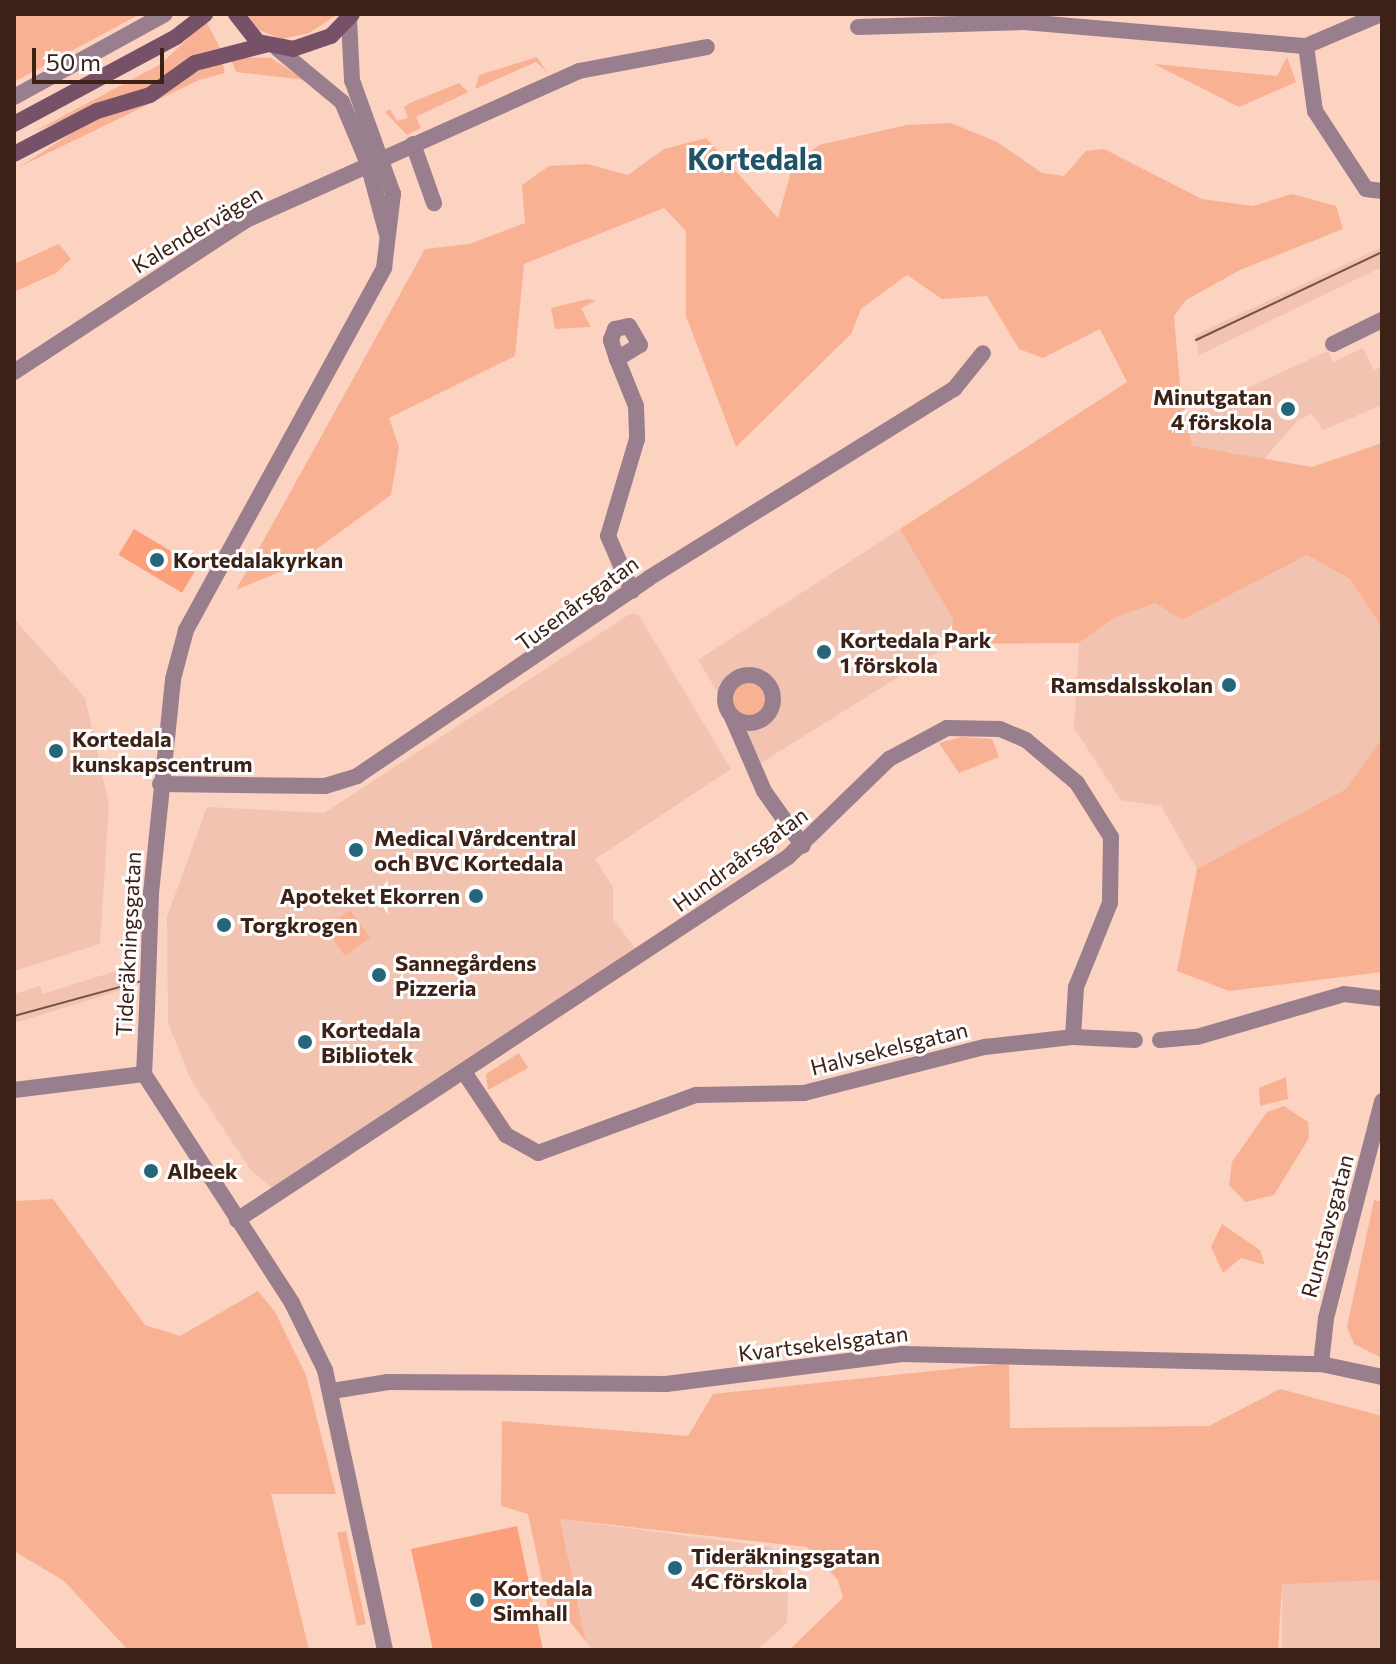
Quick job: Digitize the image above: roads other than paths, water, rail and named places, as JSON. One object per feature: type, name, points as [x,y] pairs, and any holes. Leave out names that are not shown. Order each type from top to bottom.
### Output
[{"type":"main road","points":[[14,124],[163,44],[205,14]]},
{"type":"main road","points":[[236,14],[249,36],[272,47]]},
{"type":"main road","points":[[14,154],[97,111],[150,95],[195,63],[272,47],[319,42],[350,16]]},
{"type":"street","points":[[14,97],[165,14]]},
{"type":"street","points":[[858,27],[1024,22],[1306,46],[1381,14]]},
{"type":"street","name":"Tideräkningsgatan","points":[[144,1074],[151,893],[160,784],[173,679],[186,630],[372,298],[388,236],[376,160],[352,80],[350,16]]},
{"type":"street","points":[[1306,46],[1315,111],[1374,190]]},
{"type":"street","name":"Tideräkningsgatan","points":[[272,47],[342,102],[376,160]]},
{"type":"street","name":"Kalendervägen","points":[[14,372],[246,220],[579,71],[707,47]]},
{"type":"street","points":[[413,144],[434,203]]},
{"type":"street","points":[[1333,344],[1382,320]]},
{"type":"street","name":"Tusenårsgatan","points":[[160,784],[346,782],[632,591],[954,389],[983,353]]},
{"type":"street","points":[[617,359],[638,424],[608,536],[632,591]]},
{"type":"street","points":[[732,717],[764,791],[803,846]]},
{"type":"street","name":"Hundraårsgatan","points":[[237,1220],[803,846],[889,759],[928,734],[964,726],[1000,729],[1043,751],[1098,811],[1115,861],[1110,903],[1076,987],[1073,1037]]},
{"type":"street","points":[[1160,1040],[1197,1037],[1344,994],[1382,999]]},
{"type":"street","name":"Halvsekelsgatan","points":[[464,1072],[506,1135],[538,1153],[683,1097],[804,1093],[964,1050],[1073,1037],[1135,1040]]},
{"type":"street","points":[[14,1090],[144,1074],[307,1330],[332,1391],[385,1650]]},
{"type":"street","name":"Runstavsgatan","points":[[1321,1364],[1326,1318],[1382,1101]]},
{"type":"street","name":"Kvartsekelsgatan","points":[[332,1391],[388,1382],[666,1384],[902,1354],[1321,1364],[1382,1377]]},
{"type":"tram line","points":[[1196,340],[1382,252]]},
{"type":"tram line","points":[[14,1016],[142,981]]},
{"type":"place","name":"Minutgatan 4 förskola","points":[[1288,409]]},
{"type":"place","name":"Kortedalakyrkan","points":[[157,560]]},
{"type":"place","name":"Kortedala Park 1 förskola","points":[[824,652]]},
{"type":"place","name":"Ramsdalsskolan","points":[[1229,685]]},
{"type":"place","name":"Kortedala kunskapscentrum","points":[[56,751]]},
{"type":"place","name":"Medical Vårdcentral och BVC Kortedala","points":[[356,850]]},
{"type":"place","name":"Apoteket Ekorren","points":[[476,896]]},
{"type":"place","name":"Torgkrogen","points":[[224,925]]},
{"type":"place","name":"Sannegårdens Pizzeria","points":[[379,975]]},
{"type":"place","name":"Kortedala Bibliotek","points":[[305,1042]]},
{"type":"place","name":"Albeek","points":[[151,1171]]},
{"type":"place","name":"Tideräkningsgatan 4C förskola","points":[[675,1568]]},
{"type":"place","name":"Kortedala Simhall","points":[[477,1600]]},
{"type":"district","name":"Kortedala","points":[[755,158]]}]
